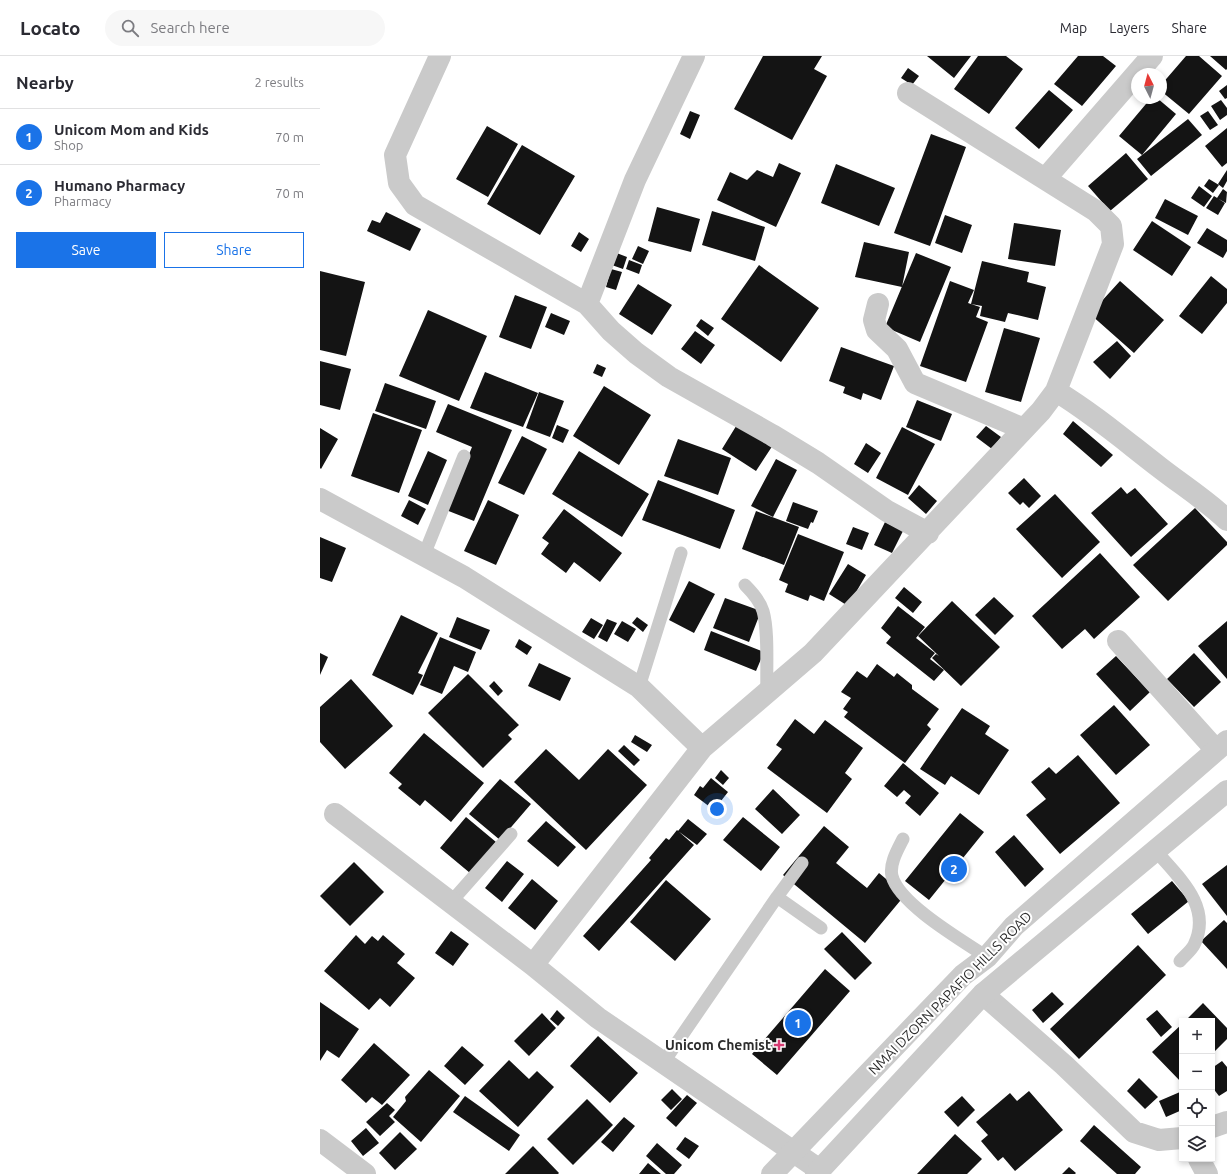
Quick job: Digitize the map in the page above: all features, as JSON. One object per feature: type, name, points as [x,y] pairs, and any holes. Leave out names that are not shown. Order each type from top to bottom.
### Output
[{"type":"street","points":[[440,56],[395,155],[399,182],[415,205],[587,304],[616,336],[670,377],[772,435],[818,463],[887,511],[928,533]]},
{"type":"street","points":[[587,304],[635,180],[694,56]]},
{"type":"street","points":[[1045,179],[1152,56]]},
{"type":"street","points":[[534,965],[702,748],[813,653],[928,533],[1041,411],[1056,391],[1113,244],[1111,226],[1096,211],[908,93]]},
{"type":"street","points":[[878,304],[874,320],[877,330],[897,349],[915,383],[1024,429]]},
{"type":"street","points":[[1056,391],[1088,410],[1160,468],[1207,502],[1227,520]]},
{"type":"street","points":[[320,499],[464,577],[639,688],[702,748]]},
{"type":"street","points":[[1118,641],[1222,746]]},
{"type":"street","name":"NMAI DZORN PAPAFIO HILLS ROAD","points":[[772,1174],[963,975],[986,957],[1014,926],[1222,746]]},
{"type":"street","name":"NMAI DZORN PAPAFIO HILLS ROAD","points":[[818,1172],[983,994],[1046,940],[1076,918],[1227,791]]},
{"type":"street","points":[[335,814],[534,965],[598,1018],[794,1150],[818,1172]]},
{"type":"street","points":[[983,994],[1134,1132],[1159,1140],[1179,1138]]},
{"type":"street","points":[[1215,1127],[1227,1122]]},
{"type":"street","points":[[320,1140],[365,1174]]},
{"type":"street","points":[[1201,1162],[1207,1174]]},
{"type":"lane","points":[[424,555],[464,456]]},
{"type":"lane","points":[[639,688],[681,553]]},
{"type":"lane","points":[[746,585],[755,596],[763,610],[765,624],[767,692]]},
{"type":"lane","points":[[451,902],[511,834]]},
{"type":"lane","points":[[904,839],[895,856],[892,876],[899,889],[916,908],[986,957]]},
{"type":"lane","points":[[1156,851],[1184,882],[1197,906],[1199,925],[1194,946],[1180,961]]},
{"type":"lane","points":[[663,1063],[802,863]]},
{"type":"lane","points":[[777,897],[821,928]]},
{"type":"building","points":[[763,56],[822,56],[814,69],[827,76],[792,140],[734,109]]},
{"type":"building","points":[[927,56],[971,56],[954,78]]},
{"type":"building","points":[[978,56],[1006,56],[1023,69],[989,114],[954,89]]},
{"type":"building","points":[[1078,56],[1103,56],[1116,66],[1082,106],[1054,84]]},
{"type":"building","points":[[1186,56],[1199,56],[1222,76],[1189,114],[1167,96],[1167,78]]},
{"type":"building","points":[[1210,56],[1227,56],[1227,69],[1226,70]]},
{"type":"building","points":[[908,68],[919,76],[912,85],[901,78]]},
{"type":"building","points":[[1227,85],[1227,98],[1225,99],[1219,91]]},
{"type":"building","points":[[1049,90],[1073,110],[1039,149],[1015,128]]},
{"type":"building","points":[[1221,100],[1227,108],[1227,115],[1220,120],[1211,106]]},
{"type":"building","points":[[1146,104],[1164,104],[1176,114],[1142,155],[1119,136]]},
{"type":"building","points":[[690,111],[700,115],[690,139],[680,134]]},
{"type":"building","points":[[1208,111],[1218,125],[1210,130],[1200,116]]},
{"type":"building","points":[[1188,119],[1202,135],[1151,176],[1137,159]]},
{"type":"building","points":[[487,126],[518,144],[488,197],[456,179]]},
{"type":"building","points":[[1227,128],[1227,163],[1222,167],[1205,146]]},
{"type":"building","points":[[931,134],[966,147],[930,246],[894,233]]},
{"type":"building","points":[[522,145],[575,176],[540,235],[487,204]]},
{"type":"building","points":[[1126,153],[1148,179],[1110,211],[1088,186]]},
{"type":"building","points":[[779,163],[801,173],[776,227],[717,200],[730,172],[747,180],[757,170],[773,177]]},
{"type":"building","points":[[836,164],[895,188],[879,226],[821,203]]},
{"type":"building","points":[[1227,170],[1227,181],[1223,188],[1218,184]]},
{"type":"building","points":[[1209,179],[1219,185],[1213,193],[1204,186]]},
{"type":"building","points":[[1199,186],[1212,196],[1204,207],[1191,198]]},
{"type":"building","points":[[1223,189],[1227,192],[1226,203],[1217,198]]},
{"type":"building","points":[[1214,196],[1225,203],[1218,215],[1206,208]]},
{"type":"building","points":[[1165,199],[1198,216],[1188,235],[1155,218]]},
{"type":"building","points":[[657,207],[700,219],[691,252],[648,241]]},
{"type":"building","points":[[712,211],[765,227],[755,261],[702,245]]},
{"type":"building","points":[[386,212],[421,229],[410,251],[367,231],[372,220],[380,223]]},
{"type":"building","points":[[945,215],[972,225],[962,253],[935,243]]},
{"type":"building","points":[[1152,221],[1191,247],[1172,276],[1133,250]]},
{"type":"building","points":[[1014,223],[1061,230],[1055,266],[1008,259]]},
{"type":"building","points":[[1207,228],[1227,240],[1227,251],[1223,258],[1197,243]]},
{"type":"building","points":[[579,232],[589,239],[581,252],[571,246]]},
{"type":"building","points":[[864,242],[909,252],[902,287],[855,277]]},
{"type":"building","points":[[638,246],[649,251],[643,264],[632,259]]},
{"type":"building","points":[[614,252],[627,257],[623,269],[609,264]]},
{"type":"building","points":[[916,253],[951,267],[920,342],[885,327]]},
{"type":"building","points":[[629,260],[642,265],[639,274],[626,269]]},
{"type":"building","points":[[982,261],[1029,272],[1027,282],[1046,287],[1038,320],[1008,313],[1005,322],[980,316],[982,306],[971,304]]},
{"type":"building","points":[[759,265],[819,308],[781,362],[721,319]]},
{"type":"building","points":[[611,269],[622,272],[616,290],[606,287]]},
{"type":"building","points":[[320,271],[365,282],[346,356],[320,350]]},
{"type":"building","points":[[1211,276],[1227,289],[1227,303],[1202,334],[1179,316]]},
{"type":"building","points":[[950,281],[974,290],[968,303],[980,307],[976,317],[988,322],[966,382],[920,366]]},
{"type":"building","points":[[1120,281],[1164,320],[1134,353],[1090,314]]},
{"type":"building","points":[[638,284],[672,305],[652,335],[619,314]]},
{"type":"building","points":[[515,295],[547,307],[531,349],[499,337]]},
{"type":"building","points":[[428,310],[487,336],[459,401],[399,376]]},
{"type":"building","points":[[551,313],[570,321],[564,335],[545,327]]},
{"type":"building","points":[[701,319],[714,328],[708,336],[696,326]]},
{"type":"building","points":[[1004,328],[1040,338],[1021,402],[985,392]]},
{"type":"building","points":[[695,331],[715,345],[701,364],[681,349]]},
{"type":"building","points":[[1117,341],[1131,356],[1110,379],[1093,362]]},
{"type":"building","points":[[841,347],[894,366],[881,400],[863,393],[861,400],[843,393],[845,387],[829,381]]},
{"type":"building","points":[[320,361],[351,369],[340,410],[320,405]]},
{"type":"building","points":[[597,364],[606,368],[602,377],[593,373]]},
{"type":"building","points":[[485,372],[538,393],[523,427],[470,408]]},
{"type":"building","points":[[385,383],[436,401],[426,429],[375,411]]},
{"type":"building","points":[[604,386],[651,415],[619,465],[573,436]]},
{"type":"building","points":[[539,392],[564,401],[550,437],[526,428]]},
{"type":"building","points":[[917,400],[952,414],[941,441],[906,427]]},
{"type":"building","points":[[448,404],[512,430],[474,521],[446,510],[472,447],[436,432]]},
{"type":"building","points":[[373,413],[422,430],[399,493],[351,476]]},
{"type":"building","points":[[1073,421],[1113,455],[1101,467],[1063,434]]},
{"type":"building","points":[[738,423],[773,445],[756,471],[722,449]]},
{"type":"building","points":[[557,425],[569,430],[563,443],[552,438]]},
{"type":"building","points":[[986,426],[1001,437],[992,449],[976,437]]},
{"type":"building","points":[[902,427],[935,444],[908,495],[876,478]]},
{"type":"building","points":[[320,428],[338,439],[321,469],[320,468]]},
{"type":"building","points":[[522,436],[547,449],[524,495],[498,483]]},
{"type":"building","points":[[678,439],[731,458],[718,495],[664,476]]},
{"type":"building","points":[[866,443],[881,453],[868,473],[854,464]]},
{"type":"building","points":[[428,451],[447,460],[428,505],[408,496]]},
{"type":"building","points":[[579,451],[649,494],[622,537],[552,494]]},
{"type":"building","points":[[776,459],[797,470],[773,517],[751,506]]},
{"type":"building","points":[[1024,478],[1041,496],[1029,508],[1023,502],[1020,505],[1008,493]]},
{"type":"building","points":[[658,480],[735,510],[720,549],[642,520]]},
{"type":"building","points":[[919,485],[937,501],[926,514],[908,498]]},
{"type":"building","points":[[1121,487],[1127,494],[1135,488],[1168,524],[1131,557],[1091,513]]},
{"type":"building","points":[[1055,494],[1100,542],[1062,578],[1016,529]]},
{"type":"building","points":[[409,500],[426,509],[418,525],[401,516]]},
{"type":"building","points":[[488,500],[519,515],[496,565],[464,551]]},
{"type":"building","points":[[793,502],[818,511],[813,523],[811,522],[808,529],[786,521]]},
{"type":"building","points":[[1195,508],[1227,542],[1227,545],[1168,601],[1133,565]]},
{"type":"building","points":[[564,509],[622,553],[600,582],[574,562],[566,573],[541,554],[549,543],[542,538]]},
{"type":"building","points":[[756,511],[799,527],[784,565],[742,549]]},
{"type":"building","points":[[885,522],[903,531],[892,553],[874,545]]},
{"type":"building","points":[[853,527],[869,533],[862,550],[846,544]]},
{"type":"building","points":[[798,534],[844,552],[824,601],[810,595],[808,601],[785,592],[788,584],[779,580]]},
{"type":"building","points":[[320,537],[346,548],[332,582],[320,578]]},
{"type":"building","points":[[1100,553],[1140,597],[1094,639],[1085,629],[1062,649],[1032,616]]},
{"type":"building","points":[[848,564],[866,575],[848,606],[829,594]]},
{"type":"building","points":[[689,581],[715,594],[694,633],[669,620]]},
{"type":"building","points":[[904,587],[922,602],[913,613],[895,598]]},
{"type":"building","points":[[994,597],[1014,616],[995,635],[975,615]]},
{"type":"building","points":[[725,598],[761,611],[749,642],[713,628]]},
{"type":"building","points":[[952,601],[1000,647],[961,686],[932,658],[936,654],[939,656],[918,636]]},
{"type":"building","points":[[898,606],[925,627],[916,638],[935,653],[930,659],[944,670],[934,681],[886,643],[891,637],[881,628]]},
{"type":"building","points":[[401,615],[438,633],[418,673],[423,675],[413,695],[372,675]]},
{"type":"building","points":[[457,617],[490,630],[481,650],[449,637]]},
{"type":"building","points":[[637,617],[648,625],[643,632],[632,623]]},
{"type":"building","points":[[591,618],[603,625],[594,639],[582,632]]},
{"type":"building","points":[[607,619],[617,623],[607,642],[598,637]]},
{"type":"building","points":[[622,621],[636,629],[628,642],[614,634]]},
{"type":"building","points":[[1227,621],[1227,679],[1198,646]]},
{"type":"building","points":[[711,631],[764,652],[756,671],[704,650]]},
{"type":"building","points":[[440,637],[476,652],[468,672],[454,666],[442,694],[420,685]]},
{"type":"building","points":[[519,639],[532,647],[527,655],[515,647]]},
{"type":"building","points":[[320,653],[328,657],[320,675]]},
{"type":"building","points":[[1194,653],[1221,682],[1194,707],[1167,679]]},
{"type":"building","points":[[1116,656],[1150,692],[1130,711],[1096,674]]},
{"type":"building","points":[[539,663],[571,678],[560,701],[528,686]]},
{"type":"building","points":[[877,664],[894,677],[897,673],[912,685],[912,689],[939,709],[927,725],[931,729],[905,763],[844,717],[848,712],[843,709],[851,698],[841,692],[857,671],[867,678]]},
{"type":"building","points":[[468,674],[519,725],[508,735],[512,739],[483,768],[428,713]]},
{"type":"building","points":[[351,679],[393,726],[345,769],[320,742],[320,707]]},
{"type":"building","points":[[494,681],[503,691],[498,696],[489,686]]},
{"type":"building","points":[[1114,705],[1150,745],[1116,775],[1080,735]]},
{"type":"building","points":[[962,708],[990,726],[985,734],[1009,750],[979,795],[951,776],[945,785],[920,769]]},
{"type":"building","points":[[795,719],[814,734],[825,720],[863,748],[845,773],[852,779],[827,813],[767,768],[782,749],[776,745]]},
{"type":"building","points":[[424,733],[484,783],[451,822],[425,800],[420,806],[398,788],[402,784],[389,773]]},
{"type":"building","points":[[635,735],[652,745],[647,752],[631,742]]},
{"type":"building","points":[[624,745],[640,760],[634,766],[618,751]]},
{"type":"building","points":[[546,749],[579,780],[608,749],[647,785],[586,850],[514,782]]},
{"type":"building","points":[[1078,755],[1120,803],[1060,854],[1026,815],[1046,799],[1031,782],[1049,767],[1056,774]]},
{"type":"building","points":[[903,763],[939,793],[920,816],[905,803],[911,796],[904,790],[897,797],[884,786]]},
{"type":"building","points":[[721,770],[729,778],[723,785],[715,778]]},
{"type":"building","points":[[711,778],[728,792],[714,810],[694,795],[700,786],[703,788]]},
{"type":"building","points":[[500,779],[531,804],[500,840],[469,814]]},
{"type":"building","points":[[773,789],[800,815],[782,834],[755,809]]},
{"type":"building","points":[[960,813],[984,832],[929,900],[905,881]]},
{"type":"building","points":[[466,817],[496,842],[470,873],[440,848]]},
{"type":"building","points":[[743,817],[780,847],[761,871],[723,840]]},
{"type":"building","points":[[688,819],[707,834],[697,845],[678,831]]},
{"type":"building","points":[[546,821],[576,847],[558,867],[527,841]]},
{"type":"building","points":[[824,826],[849,847],[836,863],[867,888],[879,873],[905,895],[865,943],[783,875]]},
{"type":"building","points":[[677,830],[694,845],[599,951],[583,936],[651,860],[649,858],[666,838],[669,840]]},
{"type":"building","points":[[1014,835],[1044,869],[1025,887],[995,852]]},
{"type":"building","points":[[507,861],[524,874],[502,902],[485,888]]},
{"type":"building","points":[[354,862],[384,892],[350,926],[320,896]]},
{"type":"building","points":[[1227,865],[1227,916],[1202,884]]},
{"type":"building","points":[[532,879],[558,901],[535,930],[508,908]]},
{"type":"building","points":[[666,880],[711,919],[675,961],[630,922]]},
{"type":"building","points":[[1172,881],[1189,901],[1148,934],[1131,914]]},
{"type":"building","points":[[1224,920],[1227,923],[1227,969],[1201,941]]},
{"type":"building","points":[[451,931],[469,944],[453,966],[435,953]]},
{"type":"building","points":[[842,932],[872,963],[855,980],[824,949]]},
{"type":"building","points":[[356,935],[365,944],[372,936],[378,941],[383,935],[405,954],[397,963],[415,978],[390,1007],[380,998],[369,1010],[324,971]]},
{"type":"building","points":[[1138,945],[1166,975],[1079,1059],[1050,1029]]},
{"type":"building","points":[[825,969],[850,991],[777,1075],[752,1054]]},
{"type":"building","points":[[1052,992],[1064,1004],[1043,1023],[1032,1010]]},
{"type":"building","points":[[320,1002],[359,1029],[339,1058],[327,1050],[320,1061]]},
{"type":"building","points":[[1203,1003],[1227,1028],[1227,1039],[1215,1051],[1215,1018],[1188,1018]]},
{"type":"building","points":[[557,1010],[565,1018],[558,1026],[550,1019]]},
{"type":"building","points":[[1157,1010],[1172,1027],[1161,1037],[1146,1019]]},
{"type":"building","points":[[542,1013],[556,1028],[529,1056],[514,1041]]},
{"type":"building","points":[[1179,1027],[1179,1080],[1152,1052]]},
{"type":"building","points":[[598,1036],[638,1073],[610,1103],[570,1066]]},
{"type":"building","points":[[374,1043],[410,1075],[382,1105],[372,1097],[366,1103],[341,1080]]},
{"type":"building","points":[[462,1046],[484,1065],[465,1085],[444,1066]]},
{"type":"building","points":[[509,1060],[529,1079],[537,1071],[554,1087],[518,1127],[479,1091]]},
{"type":"building","points":[[1222,1061],[1227,1067],[1227,1091],[1219,1096],[1215,1091],[1215,1066]]},
{"type":"building","points":[[429,1070],[460,1096],[421,1142],[393,1117],[406,1101],[405,1097]]},
{"type":"building","points":[[1139,1078],[1158,1097],[1145,1109],[1127,1091]]},
{"type":"building","points":[[672,1089],[682,1099],[671,1110],[661,1100]]},
{"type":"building","points":[[1029,1091],[1063,1130],[1015,1171],[1003,1157],[998,1161],[981,1141],[988,1135],[976,1122],[1010,1093],[1017,1101]]},
{"type":"building","points":[[1179,1092],[1179,1111],[1166,1117],[1159,1101]]},
{"type":"building","points":[[687,1095],[697,1103],[676,1127],[666,1118]]},
{"type":"building","points":[[465,1096],[520,1135],[509,1151],[453,1112]]},
{"type":"building","points":[[962,1096],[975,1110],[958,1127],[944,1112]]},
{"type":"building","points":[[587,1099],[613,1125],[573,1165],[547,1139]]},
{"type":"building","points":[[387,1103],[395,1110],[389,1116],[395,1122],[380,1136],[366,1122]]},
{"type":"building","points":[[624,1117],[635,1126],[613,1152],[601,1142]]},
{"type":"building","points":[[1094,1125],[1141,1167],[1135,1174],[1117,1174],[1080,1141]]},
{"type":"building","points":[[366,1128],[379,1143],[363,1156],[351,1141]]},
{"type":"building","points":[[400,1132],[417,1149],[395,1170],[379,1153]]},
{"type":"building","points":[[955,1134],[982,1159],[967,1174],[917,1174]]},
{"type":"building","points":[[685,1137],[699,1146],[689,1159],[676,1149]]},
{"type":"building","points":[[657,1143],[682,1165],[674,1174],[666,1174],[646,1156]]},
{"type":"building","points":[[533,1146],[559,1173],[558,1174],[505,1174]]},
{"type":"building","points":[[648,1163],[661,1174],[639,1174]]},
{"type":"building","points":[[1069,1167],[1076,1173],[1062,1174]]},
{"type":"place","name":"Humano Pharmacy","points":[[954,869]]},
{"type":"place","name":"Unicom Mom and Kids","points":[[798,1023]]},
{"type":"place","name":"Unicom Chemist","points":[[779,1045]]}]
